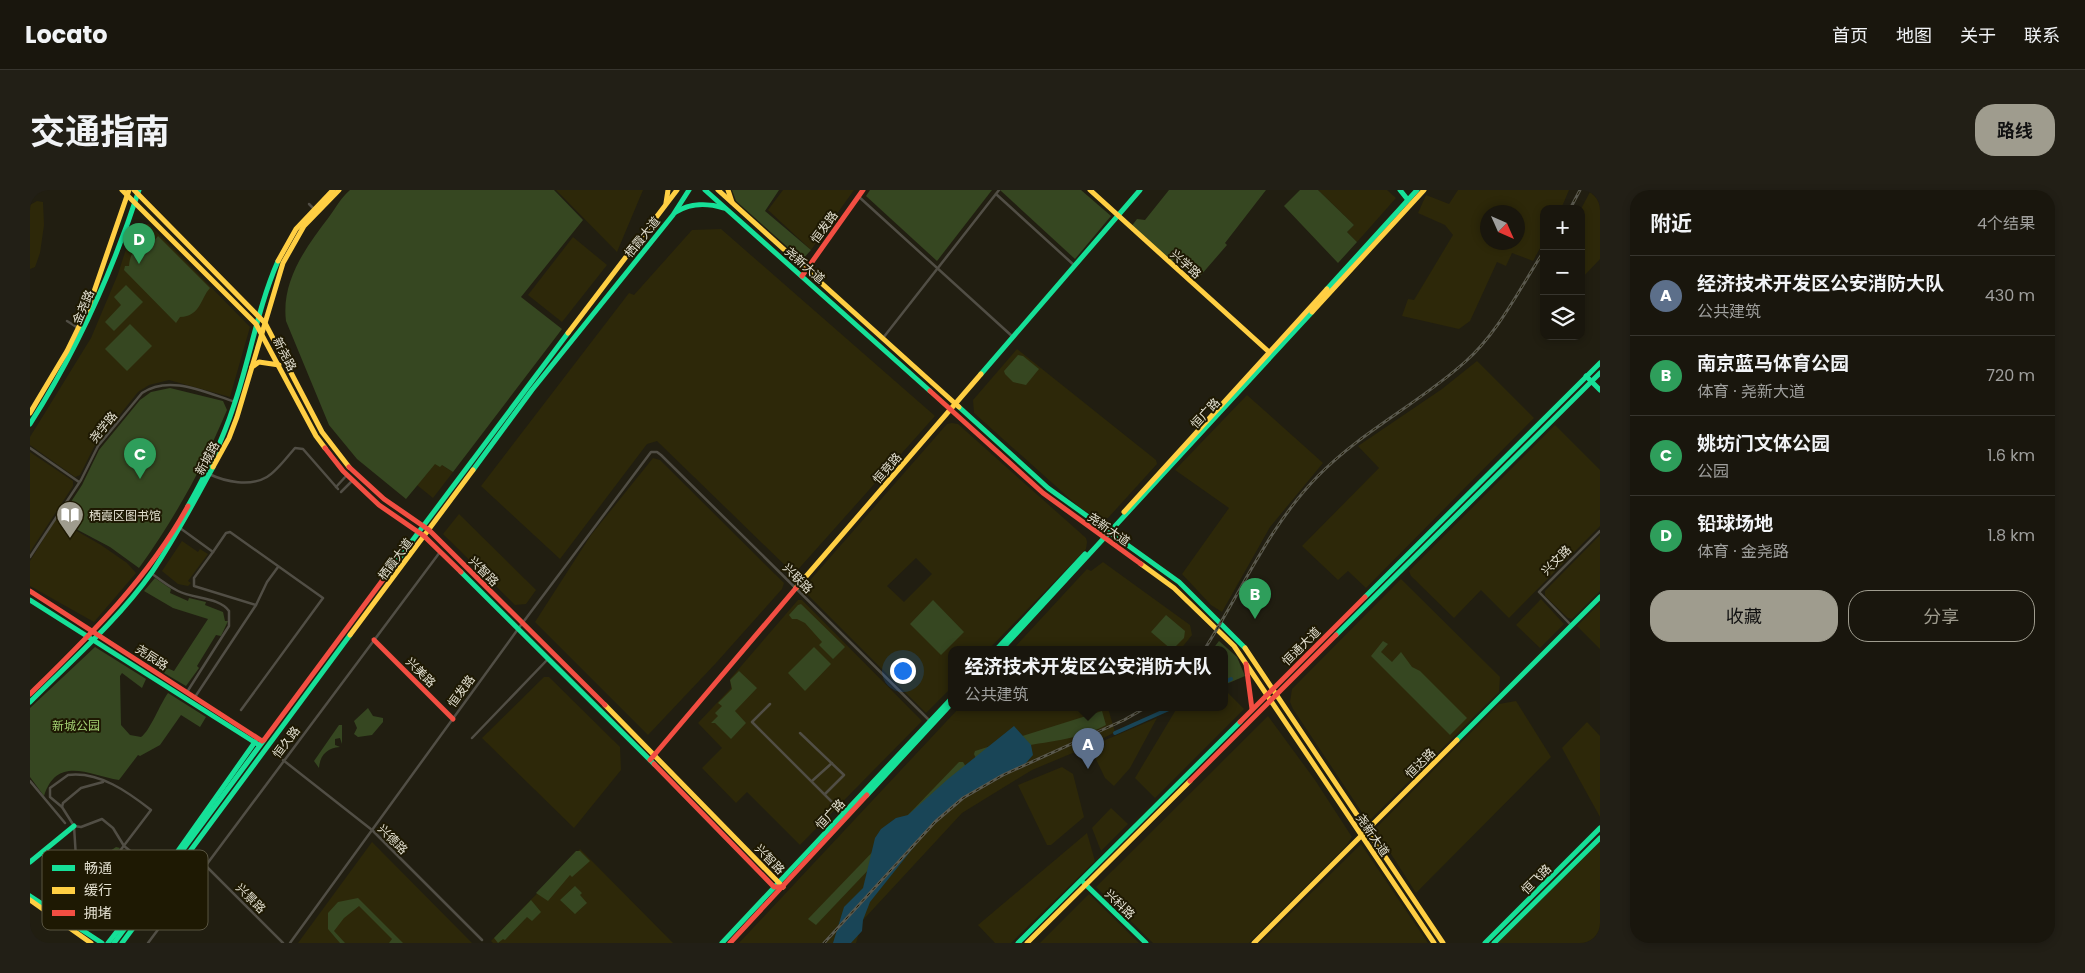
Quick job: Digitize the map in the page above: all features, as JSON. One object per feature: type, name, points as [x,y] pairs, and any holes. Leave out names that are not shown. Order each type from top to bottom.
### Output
[{"type":"main road","name":"新尧路","points":[[122,190],[128,192],[135,202],[256,324],[262,332],[316,436],[347,475],[379,505],[418,533]]},
{"type":"main road","name":"新城路","points":[[30,702],[93,635],[137,582],[172,531],[217,449],[236,402],[256,324],[286,245],[296,229],[333,190]]},
{"type":"main road","name":"新城路","points":[[30,694],[129,601],[151,573],[180,528],[229,438],[278,276],[293,242],[304,226],[339,190]]},
{"type":"main road","points":[[662,212],[668,190]]},
{"type":"main road","name":"栖霞大道","points":[[181,850],[259,743],[527,386],[677,190]]},
{"type":"main road","name":"栖霞大道","points":[[191,850],[532,390],[673,215],[689,190]]},
{"type":"main road","name":"尧新大道","points":[[705,190],[1043,493],[1102,538],[1184,596],[1246,660],[1360,836],[1434,943]]},
{"type":"main road","name":"尧新大道","points":[[718,190],[1048,488],[1174,578],[1202,602],[1240,641],[1443,943]]},
{"type":"main road","points":[[728,190],[732,203]]},
{"type":"main road","name":"恒发路","points":[[802,276],[862,190]]},
{"type":"main road","name":"兴学路","points":[[1090,190],[1269,352]]},
{"type":"main road","name":"恒竞路","points":[[650,760],[1140,190]]},
{"type":"main road","points":[[1400,190],[1408,198],[1408,207]]},
{"type":"main road","name":"恒广路","points":[[1108,532],[1417,190]]},
{"type":"main road","name":"恒广路","points":[[1000,646],[1108,532],[1424,190]]},
{"type":"main road","name":"新尧路","points":[[137,191],[259,316],[322,432],[348,466],[384,499],[423,526]]},
{"type":"main road","name":"金尧路","points":[[30,424],[58,383],[74,353],[94,309],[135,202],[137,191]]},
{"type":"main road","name":"金尧路","points":[[30,413],[46,388],[89,306],[128,192]]},
{"type":"main road","points":[[673,215],[686,207],[714,205],[727,210]]},
{"type":"main road","points":[[252,367],[259,362],[279,365]]},
{"type":"main road","name":"恒通大道","points":[[1018,943],[1600,363]]},
{"type":"main road","name":"恒通大道","points":[[1027,943],[1272,702],[1600,373]]},
{"type":"main road","points":[[1586,376],[1600,390]]},
{"type":"main road","name":"兴智路","points":[[418,533],[424,536],[650,760],[774,887],[781,885],[656,755],[423,526]]},
{"type":"main road","name":"恒广路","points":[[1005,646],[1102,538]]},
{"type":"main road","name":"尧辰路","points":[[30,591],[93,635],[259,743]]},
{"type":"main road","name":"恒达路","points":[[1254,943],[1600,597]]},
{"type":"main road","name":"尧辰路","points":[[30,600],[93,635],[187,692],[259,743]]},
{"type":"main road","name":"兴美路","points":[[374,640],[453,719]]},
{"type":"main road","points":[[1246,660],[1252,709]]},
{"type":"main road","name":"恒广路","points":[[730,943],[844,814],[948,702]]},
{"type":"main road","name":"恒广路","points":[[781,885],[948,707]]},
{"type":"main road","points":[[180,850],[259,743]]},
{"type":"main road","points":[[45,850],[74,826]]},
{"type":"main road","name":"恒飞路","points":[[1485,943],[1600,828]]},
{"type":"main road","name":"恒飞路","points":[[1494,943],[1600,838]]},
{"type":"main road","points":[[30,862],[42,852]]},
{"type":"main road","name":"兴科路","points":[[1081,880],[1146,943]]},
{"type":"main road","points":[[722,943],[774,887]]},
{"type":"main road","points":[[30,896],[42,904]]},
{"type":"main road","points":[[30,900],[42,908]]},
{"type":"main road","points":[[73,930],[91,943]]},
{"type":"main road","points":[[82,930],[102,943]]},
{"type":"main road","points":[[108,943],[118,930]]},
{"type":"main road","name":"栖霞大道","points":[[114,943],[123,930]]},
{"type":"main road","name":"栖霞大道","points":[[122,943],[132,930]]},
{"type":"main road","points":[[126,943],[134,930]]},
{"type":"street","points":[[883,338],[999,190]]},
{"type":"street","points":[[996,194],[1075,266]]},
{"type":"street","points":[[858,196],[1013,338]]},
{"type":"street","points":[[309,204],[314,209]]},
{"type":"street","points":[[67,321],[78,328]]},
{"type":"street","name":"尧学路","points":[[30,557],[80,482],[93,454],[104,437],[135,400],[149,388],[160,384],[179,386],[236,402]]},
{"type":"street","points":[[30,448],[80,482]]},
{"type":"street","points":[[209,474],[224,482],[267,477],[295,448],[299,448],[338,489]]},
{"type":"street","name":"兴联路","points":[[651,452],[657,452],[661,455],[930,721]]},
{"type":"street","name":"恒发路","points":[[290,943],[518,630],[651,452]]},
{"type":"street","points":[[338,489],[347,475]]},
{"type":"street","points":[[338,489],[353,480]]},
{"type":"street","points":[[180,528],[213,552]]},
{"type":"street","name":"兴文路","points":[[1572,625],[1539,592],[1600,531]]},
{"type":"street","points":[[241,710],[323,598],[230,532],[226,533],[194,578],[194,586],[256,605]]},
{"type":"street","name":"恒久路","points":[[208,863],[283,760],[440,552]]},
{"type":"street","points":[[195,697],[256,605],[267,582],[278,567]]},
{"type":"street","points":[[151,573],[177,591],[201,600],[222,603],[229,612],[229,626],[187,692]]},
{"type":"street","points":[[472,738],[548,659]]},
{"type":"street","points":[[770,704],[752,722],[844,814]]},
{"type":"street","points":[[800,733],[844,775],[825,794]]},
{"type":"street","name":"兴德路","points":[[283,760],[372,830],[482,940]]},
{"type":"street","points":[[812,781],[832,762]]},
{"type":"street","points":[[76,850],[74,826],[62,807],[51,800],[49,792],[50,788],[64,777],[79,775],[120,786],[151,810],[121,850]]},
{"type":"street","points":[[30,781],[65,823]]},
{"type":"street","points":[[62,807],[63,803],[81,788],[106,782]]},
{"type":"street","points":[[74,826],[81,827],[102,818],[113,828],[124,846],[129,850]]},
{"type":"street","name":"兴景路","points":[[208,868],[283,943]]},
{"type":"street","name":"恒久路","points":[[148,943],[158,930]]},
{"type":"shaded area","points":[[556,190],[643,190],[617,252]]},
{"type":"shaded area","points":[[783,190],[854,190],[811,250],[768,210]]},
{"type":"shaded area","points":[[1318,190],[1387,190],[1396,198],[1357,242],[1347,232],[1354,225]]},
{"type":"shaded area","points":[[1458,190],[1569,190],[1563,205],[1540,205],[1540,248],[1533,261],[1512,253],[1506,266],[1497,262],[1470,321],[1459,329],[1402,316],[1408,299],[1414,300],[1453,235],[1445,225],[1418,213],[1426,195],[1449,204]]},
{"type":"shaded area","points":[[1591,190],[1600,190],[1600,259],[1585,275],[1585,205],[1583,205]]},
{"type":"shaded area","points":[[37,201],[43,202],[44,225],[40,253],[35,267],[30,269],[30,205]]},
{"type":"shaded area","points":[[134,224],[149,224],[250,327],[230,397],[169,380],[149,385],[138,392],[94,447],[80,475],[75,477],[30,445],[30,437],[91,338],[118,274]]},
{"type":"shaded area","points":[[721,229],[935,416],[794,574],[657,441],[647,444],[560,559],[481,486],[629,293],[634,295],[692,230]]},
{"type":"shaded area","points":[[573,237],[607,265],[562,322],[528,295]]},
{"type":"shaded area","points":[[1017,349],[1156,460],[1157,464],[1108,518],[1096,518],[1079,507],[974,413],[973,400]]},
{"type":"shaded area","points":[[1477,361],[1534,418],[1366,588],[1348,571],[1338,580],[1302,546],[1379,468],[1358,446],[1442,389]]},
{"type":"shaded area","points":[[1247,395],[1323,463],[1270,527],[1222,612],[1211,605],[1182,574],[1229,508],[1175,470]]},
{"type":"shaded area","points":[[952,423],[958,424],[1086,538],[1087,542],[1086,549],[992,646],[948,646],[948,691],[926,713],[806,593],[805,586],[947,424]],"holes":[[[916,558],[932,574],[904,602],[887,586]]]},
{"type":"shaded area","points":[[1555,425],[1600,470],[1600,526],[1509,618],[1481,590],[1454,618],[1411,576],[1409,571]]},
{"type":"shaded area","points":[[30,452],[73,481],[73,486],[30,552]]},
{"type":"shaded area","points":[[653,458],[660,460],[784,583],[782,589],[716,663],[648,735],[535,622],[591,535]]},
{"type":"shaded area","points":[[435,463],[453,472],[433,498],[417,485]]},
{"type":"shaded area","points":[[459,514],[536,590],[526,604],[515,605],[443,534]]},
{"type":"shaded area","points":[[56,519],[101,545],[127,563],[136,573],[94,622],[30,586],[30,561]]},
{"type":"shaded area","points":[[1600,535],[1600,591],[1572,619],[1568,618],[1545,596],[1545,591]]},
{"type":"shaded area","points":[[182,541],[198,552],[200,549],[208,554],[188,581],[191,583],[188,586],[178,584],[162,571]]},
{"type":"shaded area","points":[[1103,562],[1190,625],[1192,635],[1183,646],[1016,646],[1087,569],[1091,571]]},
{"type":"shaded area","points":[[1401,579],[1500,677],[1499,692],[1371,819],[1365,817],[1290,702],[1292,689]]},
{"type":"shaded area","points":[[1541,599],[1564,624],[1540,648],[1516,625]]},
{"type":"shaded area","points":[[798,600],[802,600],[922,721],[800,845],[747,792],[736,803],[702,768],[722,748],[698,723],[731,688],[730,679]]},
{"type":"shaded area","points":[[1600,603],[1600,649],[1577,626]]},
{"type":"shaded area","points":[[544,677],[549,677],[620,747],[621,770],[574,828],[482,738]]},
{"type":"shaded area","points":[[1228,693],[1244,709],[1155,798],[1135,778],[1175,711],[1228,711]]},
{"type":"shaded area","points":[[1516,701],[1551,757],[1416,893],[1375,829],[1499,704]]},
{"type":"shaded area","points":[[956,711],[1109,711],[1115,732],[1087,747],[1032,770],[962,813],[863,920],[856,943],[739,943]]},
{"type":"shaded area","points":[[1268,716],[1315,780],[1352,837],[1346,846],[1249,943],[1153,943],[1096,887]]},
{"type":"shaded area","points":[[1157,718],[1130,768],[1114,786],[1105,778],[1092,751],[1105,745],[1103,741]]},
{"type":"shaded area","points":[[1587,722],[1600,736],[1600,817],[1562,748]]},
{"type":"shaded area","points":[[1062,767],[1073,774],[1084,817],[1051,845],[1047,845],[1018,785]]},
{"type":"shaded area","points":[[1111,808],[1128,824],[1101,851],[1092,828]]},
{"type":"shaded area","points":[[1087,833],[1095,861],[1011,943],[995,943],[978,925]]},
{"type":"shaded area","points":[[372,842],[472,943],[298,943]]},
{"type":"shaded area","points":[[1600,842],[1600,943],[1497,943],[1597,843]]},
{"type":"shaded area","points":[[1361,844],[1428,943],[1260,943]]},
{"type":"shaded area","points":[[580,849],[673,943],[493,943],[491,941]]},
{"type":"shaded area","points":[[1089,894],[1139,943],[1040,943]]},
{"type":"green space","points":[[350,190],[554,190],[583,220],[521,297],[562,329],[453,472],[442,465],[440,467],[435,464],[406,499],[357,459],[329,425],[286,321],[285,306],[287,292],[297,265],[312,240]]},
{"type":"green space","points":[[732,190],[779,190],[765,211],[811,250],[802,260],[736,201]]},
{"type":"green space","points":[[870,190],[992,190],[937,261],[866,196]]},
{"type":"green space","points":[[1000,190],[1081,190],[1111,216],[1075,259]]},
{"type":"green space","points":[[1169,190],[1266,190],[1225,243],[1227,245],[1201,275],[1192,276],[1174,259],[1171,263],[1131,227],[1137,219],[1145,220]]},
{"type":"green space","points":[[1300,190],[1318,190],[1354,225],[1347,232],[1357,242],[1338,263],[1284,206]]},
{"type":"green space","points":[[158,236],[210,288],[196,310],[192,314],[180,317],[176,323],[124,270],[125,266],[129,266],[131,256],[136,248],[144,242],[154,241]]},
{"type":"green space","points":[[126,285],[143,302],[114,331],[105,322],[121,305],[114,297]]},
{"type":"green space","points":[[130,324],[152,346],[127,371],[105,349]]},
{"type":"green space","points":[[1018,355],[1023,356],[1039,369],[1026,385],[1013,382],[1004,371]]},
{"type":"green space","points":[[170,388],[223,401],[227,410],[188,492],[139,568],[110,547],[59,520],[82,485],[99,450],[140,400],[151,392]]},
{"type":"green space","points":[[155,578],[171,589],[170,593],[188,601],[189,598],[206,602],[205,605],[223,612],[225,621],[228,621],[221,636],[216,635],[197,666],[199,668],[186,686],[164,673],[167,668],[174,671],[208,619],[173,608],[144,591]]},
{"type":"green space","points":[[933,600],[964,632],[941,655],[910,624]]},
{"type":"green space","points":[[801,604],[845,647],[833,659],[819,645],[822,642],[805,623],[792,619],[789,615]]},
{"type":"green space","points":[[1166,615],[1185,631],[1184,638],[1176,646],[1167,646],[1151,632]]},
{"type":"green space","points":[[1219,641],[1225,646],[1215,646]]},
{"type":"green space","points":[[1383,641],[1388,644],[1381,652],[1392,662],[1401,652],[1412,667],[1420,671],[1467,718],[1450,735],[1371,656]]},
{"type":"green space","name":"新城公园","points":[[95,647],[146,679],[142,688],[122,673],[120,676],[121,725],[130,735],[141,737],[144,734],[168,693],[206,717],[200,727],[181,715],[160,745],[140,756],[138,755],[119,780],[86,772],[66,772],[57,776],[50,783],[44,796],[30,777],[30,708]]},
{"type":"green space","points":[[814,647],[831,664],[805,691],[788,673]]},
{"type":"green space","points":[[1228,649],[1237,657],[1245,676],[1228,683]]},
{"type":"green space","points":[[739,671],[757,688],[735,711],[746,723],[731,739],[715,723],[711,723],[718,716],[715,713],[722,706],[718,703],[732,689],[730,680]]},
{"type":"green space","points":[[368,708],[373,716],[383,718],[383,722],[372,735],[358,737],[354,734],[357,728],[354,721]]},
{"type":"green space","points":[[1102,711],[1106,725],[1093,731],[1002,751],[978,763],[974,754],[975,751]]},
{"type":"green space","points":[[339,725],[342,725],[342,744],[340,738],[335,739],[335,745],[340,747],[325,753],[319,768],[314,761]]},
{"type":"green space","points":[[959,762],[963,762],[966,767],[816,925],[808,919]]},
{"type":"green space","points":[[576,851],[580,851],[590,861],[572,877],[570,875],[548,901],[536,893]]},
{"type":"green space","points":[[575,886],[582,893],[580,895],[587,903],[575,914],[560,900]]},
{"type":"green space","points":[[358,898],[403,943],[389,943],[392,939],[359,906],[344,918],[334,931],[345,943],[340,943],[328,929],[328,913],[338,902]]},
{"type":"green space","points":[[531,900],[541,912],[532,921],[527,917],[505,940],[503,939],[498,943],[494,938]]},
{"type":"water","points":[[1014,726],[1031,745],[1033,755],[1026,763],[968,794],[949,809],[921,838],[870,902],[863,920],[862,931],[851,943],[833,943],[844,907],[863,888],[875,838],[881,829],[896,818],[908,815],[948,779]]},
{"type":"waterway","points":[[1115,733],[1164,711]]},
{"type":"railway","points":[[1572,205],[1580,190]]},
{"type":"railway","points":[[1207,646],[1256,560],[1284,516],[1300,496],[1318,476],[1353,445],[1465,362],[1488,338],[1508,310],[1540,258]]},
{"type":"railway","points":[[824,943],[935,822],[963,798],[1003,775],[1140,711]]},
{"type":"traffic: fast","points":[[30,424],[63,368],[92,310],[117,251],[139,190]]},
{"type":"traffic: fast","points":[[473,470],[532,390],[673,215],[689,190]]},
{"type":"traffic: fast","points":[[705,190],[930,391]]},
{"type":"traffic: fast","points":[[981,374],[1140,190]]},
{"type":"traffic: fast","points":[[1400,190],[1408,200]]},
{"type":"traffic: fast","points":[[1327,289],[1417,190]]},
{"type":"traffic: fast","points":[[676,212],[687,207],[699,205],[712,205],[724,208]]},
{"type":"traffic: fast","points":[[188,506],[213,458],[229,421],[265,297],[278,261]]},
{"type":"traffic: fast","points":[[1005,646],[1312,312]]},
{"type":"traffic: fast","points":[[385,577],[568,333]]},
{"type":"traffic: fast","points":[[1365,597],[1600,363]]},
{"type":"traffic: fast","points":[[1336,635],[1600,373]]},
{"type":"traffic: fast","points":[[1586,376],[1600,390]]},
{"type":"traffic: fast","points":[[959,407],[1048,488],[1179,582],[1245,648]]},
{"type":"traffic: fast","points":[[30,702],[94,640],[139,590],[169,546],[213,467]]},
{"type":"traffic: fast","points":[[1000,646],[1085,554]]},
{"type":"traffic: fast","points":[[461,572],[654,764]]},
{"type":"traffic: fast","points":[[1457,740],[1600,597]]},
{"type":"traffic: fast","points":[[30,600],[259,745]]},
{"type":"traffic: fast","points":[[191,850],[350,635]]},
{"type":"traffic: fast","points":[[722,943],[948,702]]},
{"type":"traffic: fast","points":[[867,795],[948,707]]},
{"type":"traffic: fast","points":[[1018,943],[1240,722]]},
{"type":"traffic: fast","points":[[183,850],[264,740]]},
{"type":"traffic: fast","points":[[179,850],[255,742]]},
{"type":"traffic: fast","points":[[45,850],[74,826]]},
{"type":"traffic: fast","points":[[1485,943],[1600,828]]},
{"type":"traffic: fast","points":[[1494,943],[1600,838]]},
{"type":"traffic: fast","points":[[30,862],[42,852]]},
{"type":"traffic: fast","points":[[1084,883],[1146,943]]},
{"type":"traffic: fast","points":[[30,896],[42,904]]},
{"type":"traffic: fast","points":[[82,930],[102,943]]},
{"type":"traffic: fast","points":[[108,943],[118,930]]},
{"type":"traffic: fast","points":[[114,943],[124,930]]},
{"type":"traffic: fast","points":[[122,943],[132,930]]},
{"type":"traffic: slow","points":[[122,190],[256,324],[316,436],[325,448]]},
{"type":"traffic: slow","points":[[30,413],[67,351],[89,306],[129,190]]},
{"type":"traffic: slow","points":[[134,190],[265,323],[322,432],[349,467]]},
{"type":"traffic: slow","points":[[278,261],[296,229],[333,190]]},
{"type":"traffic: slow","points":[[213,467],[229,438],[237,417],[283,263],[304,226],[339,190]]},
{"type":"traffic: slow","points":[[666,203],[668,190]]},
{"type":"traffic: slow","points":[[568,333],[677,190]]},
{"type":"traffic: slow","points":[[718,190],[959,407]]},
{"type":"traffic: slow","points":[[728,190],[732,202]]},
{"type":"traffic: slow","points":[[1090,190],[1269,352]]},
{"type":"traffic: slow","points":[[1312,312],[1424,190]]},
{"type":"traffic: slow","points":[[1124,512],[1327,289]]},
{"type":"traffic: slow","points":[[252,367],[259,362],[279,365]]},
{"type":"traffic: slow","points":[[796,588],[981,374]]},
{"type":"traffic: slow","points":[[350,635],[473,470]]},
{"type":"traffic: slow","points":[[1141,564],[1174,588],[1234,646],[1434,943]]},
{"type":"traffic: slow","points":[[1245,648],[1443,943]]},
{"type":"traffic: slow","points":[[605,705],[783,887]]},
{"type":"traffic: slow","points":[[1254,943],[1457,740]]},
{"type":"traffic: slow","points":[[1027,943],[1190,781]]},
{"type":"traffic: slow","points":[[30,900],[42,908]]},
{"type":"traffic: slow","points":[[73,930],[91,943]]},
{"type":"traffic: jam","points":[[802,276],[863,190]]},
{"type":"traffic: jam","points":[[930,391],[1043,493],[1141,564]]},
{"type":"traffic: jam","points":[[325,448],[343,471],[379,505],[424,536],[461,572]]},
{"type":"traffic: jam","points":[[349,467],[384,499],[429,530],[605,705]]},
{"type":"traffic: jam","points":[[30,694],[116,606],[155,558],[188,506]]},
{"type":"traffic: jam","points":[[264,740],[385,577]]},
{"type":"traffic: jam","points":[[650,760],[796,588]]},
{"type":"traffic: jam","points":[[30,591],[262,741]]},
{"type":"traffic: jam","points":[[1240,722],[1365,597]]},
{"type":"traffic: jam","points":[[1190,781],[1336,635]]},
{"type":"traffic: jam","points":[[374,640],[453,719]]},
{"type":"traffic: jam","points":[[1246,664],[1252,709]]},
{"type":"traffic: jam","points":[[654,764],[774,887],[783,887]]},
{"type":"traffic: jam","points":[[730,943],[867,795]]},
{"type":"place","name":"铅球场地","points":[[139,264]]},
{"type":"place","name":"姚坊门文体公园","points":[[140,479]]},
{"type":"place","name":"栖霞区图书馆","points":[[70,539]]},
{"type":"place","name":"南京蓝马体育公园","points":[[1255,619]]},
{"type":"place","name":"经济技术开发区公安消防大队","points":[[1088,769]]}]
